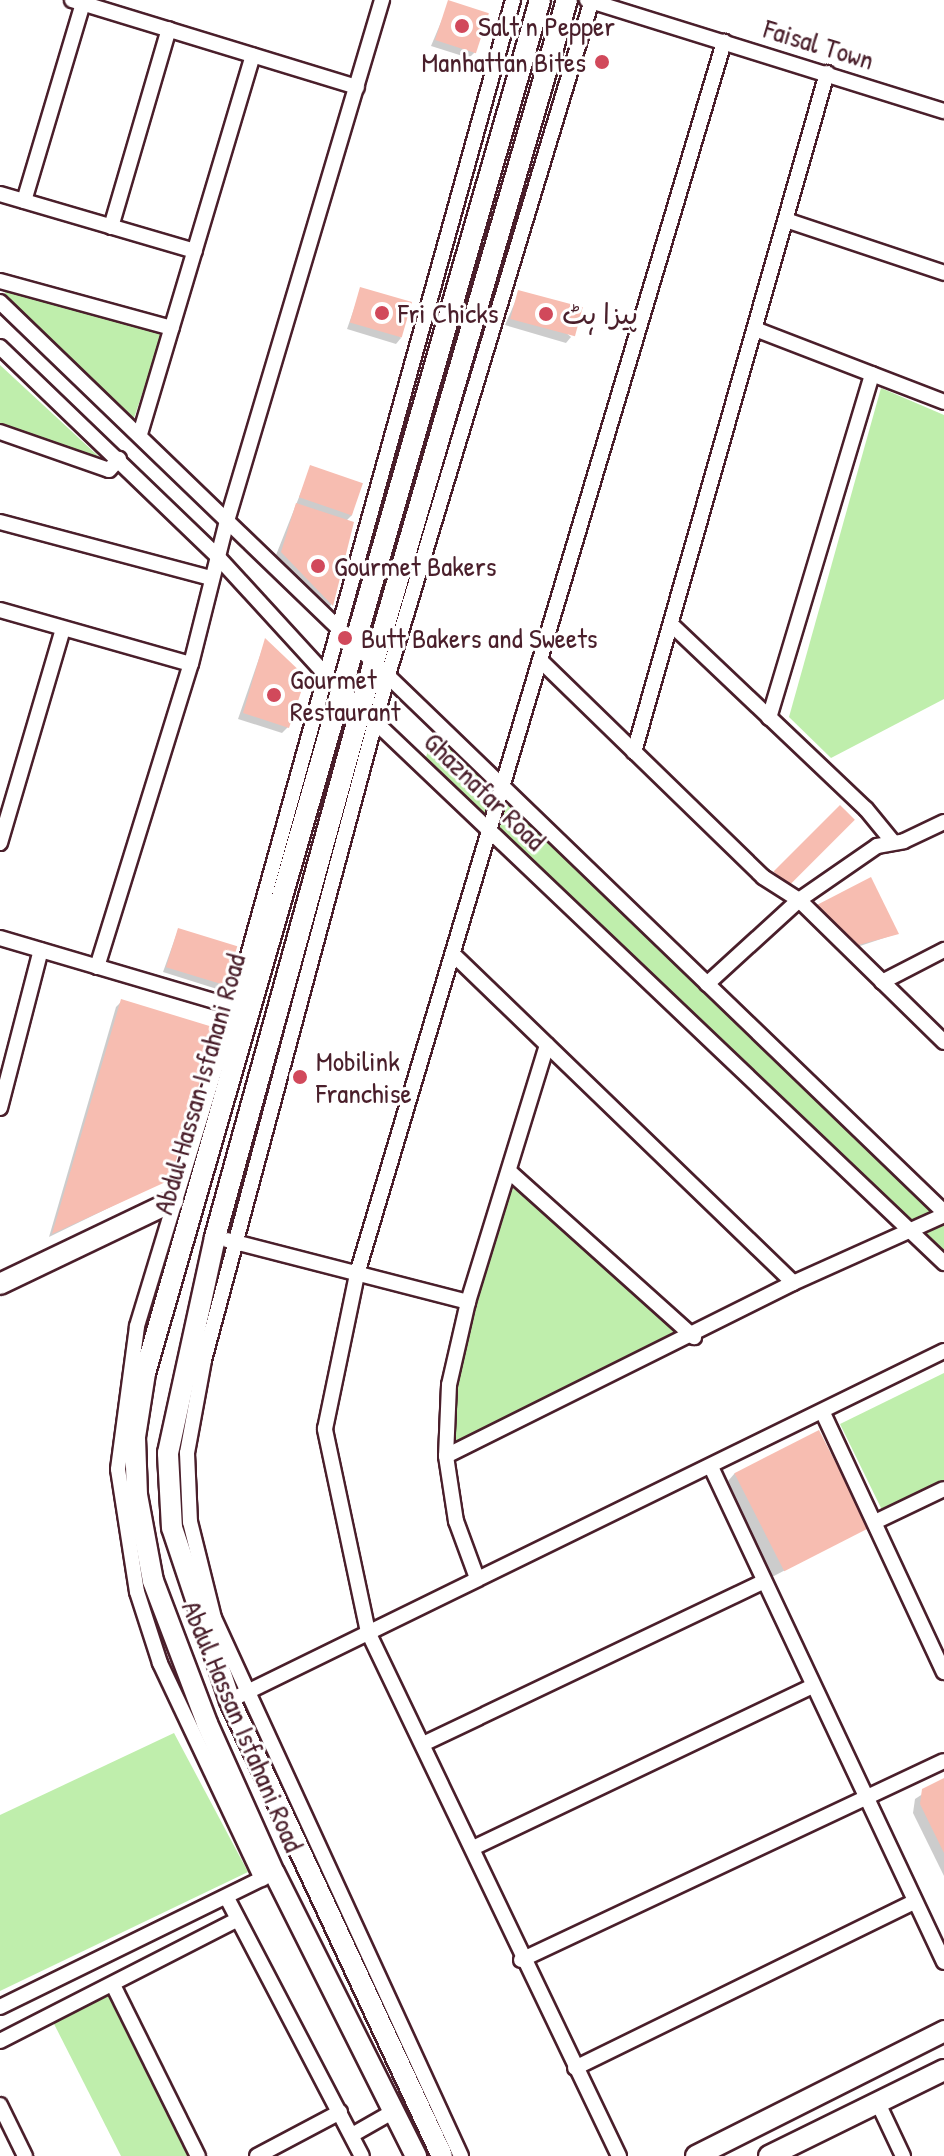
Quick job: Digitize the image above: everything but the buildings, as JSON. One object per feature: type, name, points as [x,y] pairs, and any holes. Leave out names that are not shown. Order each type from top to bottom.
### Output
[{"type":"main road","name":"Abdul Hassan Isfahani Road","points":[[416,2156],[268,1876],[207,1723],[153,1581],[137,1495],[135,1437],[145,1373],[242,1009],[334,682],[354,646],[540,0]]},
{"type":"main road","name":"Abdul Hassan Isfahani Road","points":[[442,2156],[238,1697],[172,1528],[168,1453],[368,715],[567,0]]},
{"type":"main road","points":[[0,1284],[173,1201]]},
{"type":"main road","points":[[696,2156],[944,2031]]},
{"type":"main road","points":[[769,2156],[944,2070]]},
{"type":"main road","points":[[840,2082],[857,2112]]},
{"type":"street","points":[[97,967],[191,664],[227,521],[382,0]]},
{"type":"street","points":[[334,682],[338,631],[513,0]]},
{"type":"street","points":[[380,672],[590,0]]},
{"type":"street","name":"Faisal Town","points":[[590,0],[944,111]]},
{"type":"street","points":[[24,201],[78,2],[357,87]]},
{"type":"street","points":[[111,227],[169,29]]},
{"type":"street","points":[[619,2156],[521,1960],[473,1848],[368,1632],[325,1429],[357,1274],[456,957],[540,660],[724,42]]},
{"type":"street","points":[[140,434],[253,55]]},
{"type":"street","points":[[634,752],[673,626],[827,73]]},
{"type":"street","points":[[0,194],[195,251]]},
{"type":"street","points":[[786,220],[944,273]]},
{"type":"street","points":[[0,281],[172,328]]},
{"type":"street","name":"Ghaznafar Road","points":[[0,302],[944,1213]]},
{"type":"street","points":[[755,329],[944,402]]},
{"type":"street","name":"Ghaznafar Road","points":[[0,347],[217,556],[368,715],[944,1263]]},
{"type":"street","points":[[769,718],[872,374]]},
{"type":"street","points":[[0,432],[109,470],[119,459]]},
{"type":"street","points":[[0,522],[211,578]]},
{"type":"street","points":[[0,610],[191,664]]},
{"type":"street","points":[[673,626],[866,809],[893,842]]},
{"type":"street","points":[[0,843],[63,629]]},
{"type":"street","points":[[540,660],[763,877],[799,900],[944,1042]]},
{"type":"street","points":[[707,984],[799,900],[877,846],[944,822]]},
{"type":"street","points":[[0,938],[242,1009],[173,1201],[137,1326],[118,1469],[137,1592],[160,1663],[268,1876],[0,2007]]},
{"type":"street","points":[[0,1108],[41,950]]},
{"type":"street","points":[[882,982],[944,950]]},
{"type":"street","points":[[456,957],[793,1283]]},
{"type":"street","points":[[477,1578],[456,1521],[446,1456],[449,1385],[468,1302],[511,1173],[547,1045]]},
{"type":"street","points":[[511,1173],[694,1337]]},
{"type":"street","points":[[446,1456],[694,1337],[793,1283],[944,1213]]},
{"type":"street","points":[[225,1240],[468,1302]]},
{"type":"street","points":[[461,2156],[238,1697],[477,1578],[823,1413],[944,1351]]},
{"type":"street","points":[[823,1413],[944,1672]]},
{"type":"street","points":[[711,1467],[944,1962]]},
{"type":"street","points":[[875,1522],[944,1489]]},
{"type":"street","points":[[423,1744],[764,1581]]},
{"type":"street","points":[[473,1848],[813,1686]]},
{"type":"street","points":[[521,1960],[944,1761]]},
{"type":"street","points":[[227,1898],[362,2156]]},
{"type":"street","points":[[575,2068],[914,1902]]},
{"type":"street","points":[[0,2041],[238,1919]]},
{"type":"street","points":[[113,1985],[198,2156]]},
{"type":"street","points":[[877,2101],[903,2156]]},
{"type":"street","points":[[0,2105],[25,2156]]},
{"type":"street","points":[[352,2135],[394,2111]]},
{"type":"street","points":[[257,2156],[340,2112]]},
{"type":"green space","points":[[3,287],[164,329],[134,418],[8,302]]},
{"type":"green space","points":[[0,365],[109,466],[0,426]]},
{"type":"green space","points":[[881,388],[944,415],[944,699],[831,758],[789,717]]},
{"type":"green space","points":[[436,725],[944,1212],[944,1259],[423,767]]},
{"type":"green space","points":[[511,1173],[694,1337],[446,1456],[449,1385]]},
{"type":"green space","points":[[944,1373],[944,1481],[882,1510],[840,1424]]},
{"type":"green space","points":[[174,1733],[248,1872],[0,1991],[0,1815]]},
{"type":"green space","points":[[113,1985],[198,2156],[121,2156],[50,2016]]},
{"type":"place","name":"Salt n Pepper","points":[[462,26]]},
{"type":"place","name":"Manhattan Bites","points":[[602,62]]},
{"type":"place","name":"Fri Chicks","points":[[382,313]]},
{"type":"place","name":"پیزا ہٹ","points":[[546,314]]},
{"type":"place","name":"Gourmet Bakers","points":[[318,566]]},
{"type":"place","name":"Butt Bakers and Sweets","points":[[345,638]]},
{"type":"place","name":"Gourmet Restaurant","points":[[274,695]]},
{"type":"place","name":"Mobilink Franchise","points":[[300,1077]]}]
